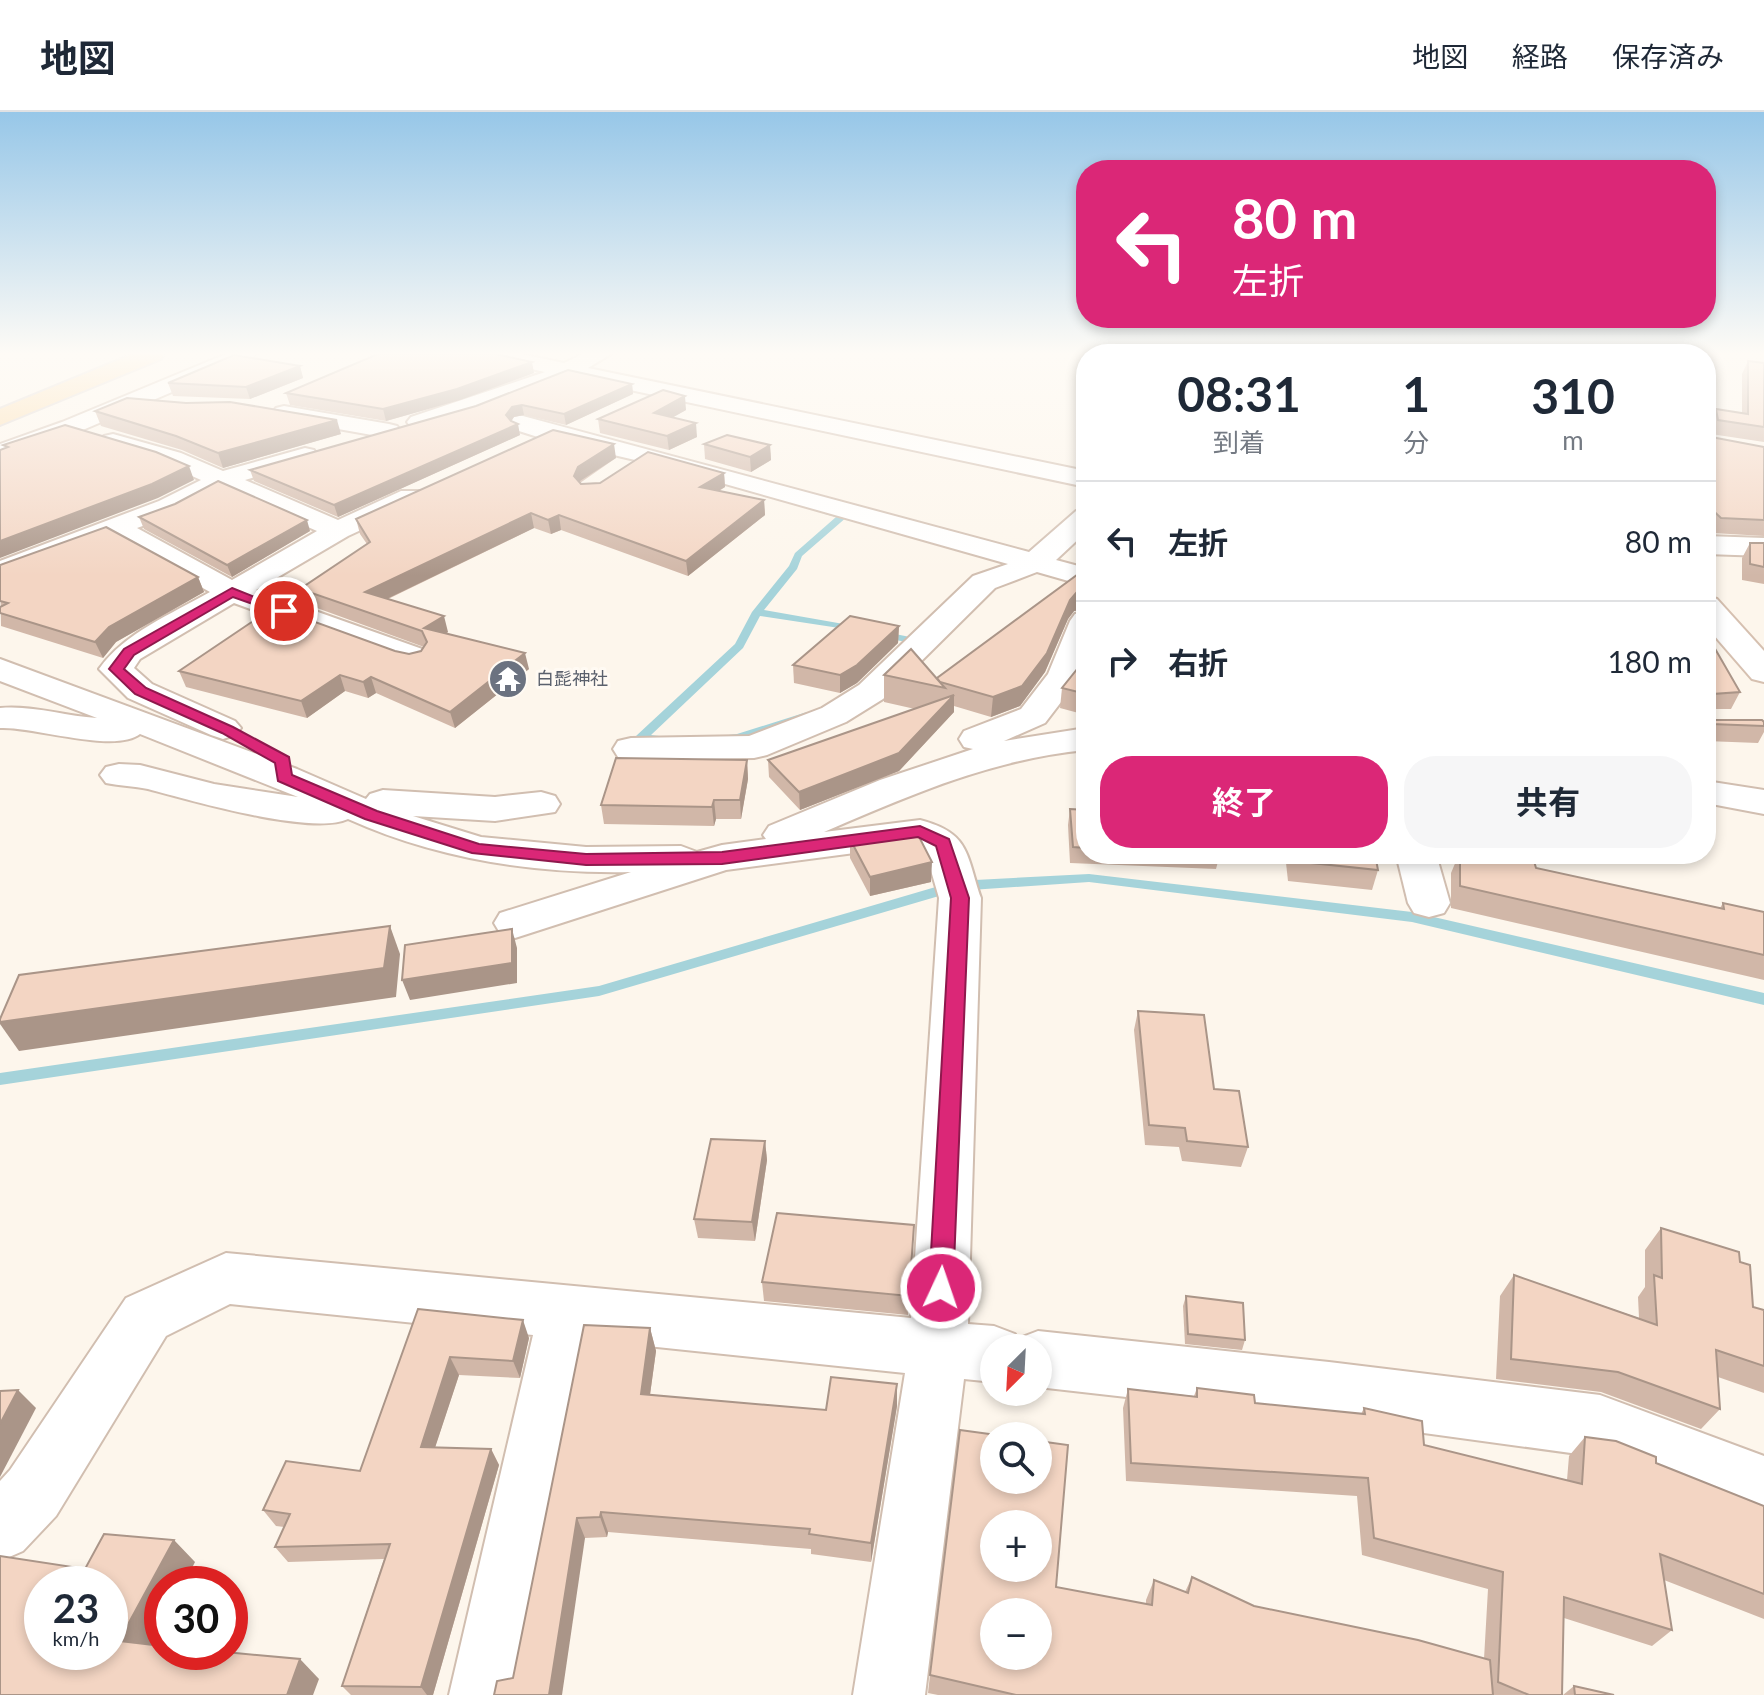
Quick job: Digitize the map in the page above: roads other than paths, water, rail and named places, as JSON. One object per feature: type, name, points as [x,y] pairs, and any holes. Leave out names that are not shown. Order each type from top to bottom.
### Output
[{"type":"street","points":[[0,452],[68,428]]},
{"type":"street","points":[[73,428],[172,458],[338,530]]},
{"type":"street","points":[[373,428],[389,431]]},
{"type":"street","points":[[0,571],[169,507],[222,479],[400,428]]},
{"type":"street","points":[[535,428],[671,461],[1076,574]]},
{"type":"street","points":[[511,451],[579,428]]},
{"type":"street","points":[[750,430],[755,428]]},
{"type":"street","points":[[842,428],[1076,477]]},
{"type":"street","points":[[671,461],[710,446]]},
{"type":"street","points":[[618,472],[644,455]]},
{"type":"street","points":[[284,777],[283,761],[227,730],[140,691],[116,669],[129,652],[338,530],[432,486]]},
{"type":"street","points":[[631,749],[754,747],[834,715],[871,692],[984,582],[1038,563],[1076,527]]},
{"type":"street","points":[[116,528],[232,592],[413,657]]},
{"type":"street","points":[[1716,545],[1764,547]]},
{"type":"street","points":[[1716,617],[1764,672]]},
{"type":"street","points":[[0,669],[284,777],[371,815],[478,849],[586,860],[722,858],[920,832],[943,843],[960,898],[938,1348],[889,1695]]},
{"type":"street","points":[[944,767],[950,750],[1033,716],[1075,679]]},
{"type":"street","points":[[0,718],[14,717],[65,727],[121,731],[150,728]]},
{"type":"street","points":[[515,923],[722,858],[944,767],[1076,741]]},
{"type":"street","points":[[119,775],[141,774],[197,792],[283,807],[371,815]]},
{"type":"street","points":[[1716,794],[1764,802]]},
{"type":"street","points":[[332,799],[495,809],[541,804]]},
{"type":"street","points":[[1419,864],[1429,903]]},
{"type":"street","points":[[0,1528],[33,1493],[146,1317],[226,1278],[980,1352]]},
{"type":"street","points":[[485,1695],[567,1310]]},
{"type":"street","points":[[1052,1361],[1329,1391],[1600,1426],[1764,1488]]},
{"type":"waterway","points":[[757,612],[794,567],[798,555],[843,516],[828,512]]},
{"type":"waterway","points":[[655,739],[640,739],[739,646],[757,612]]},
{"type":"waterway","points":[[757,612],[855,629]]},
{"type":"waterway","points":[[880,634],[911,640]]},
{"type":"waterway","points":[[724,739],[807,715]]},
{"type":"waterway","points":[[0,1079],[599,991],[956,886],[1089,878],[1412,917],[1764,999]]},
{"type":"place","name":"白髭神社","points":[[508,679]]}]
